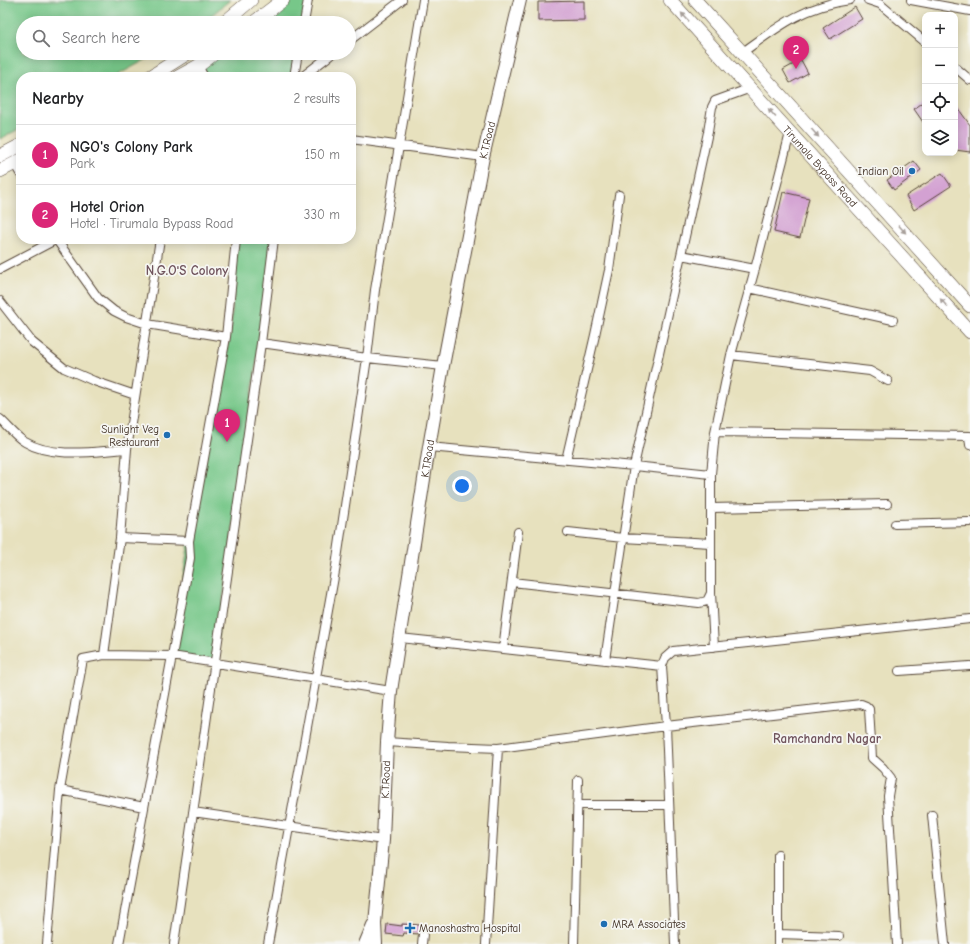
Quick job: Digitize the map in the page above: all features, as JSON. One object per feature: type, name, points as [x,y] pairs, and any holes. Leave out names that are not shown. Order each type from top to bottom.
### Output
[{"type":"main road","points":[[232,16],[251,0]]},
{"type":"main road","points":[[262,16],[283,0]]},
{"type":"main road","name":"K.T.Road","points":[[376,944],[375,922],[383,840],[387,742],[391,691],[443,366],[483,158],[520,0]]},
{"type":"main road","name":"Tirumala Bypass Road","points":[[670,0],[970,332]]},
{"type":"main road","name":"Tirumala Bypass Road","points":[[695,0],[970,306]]},
{"type":"main road","points":[[712,46],[727,34]]},
{"type":"main road","points":[[158,72],[177,60]]},
{"type":"main road","points":[[201,72],[210,60]]},
{"type":"main road","points":[[0,156],[16,148]]},
{"type":"main road","points":[[0,171],[16,162]]},
{"type":"main road","name":"K.T.Road","points":[[365,944],[375,922]]},
{"type":"street","points":[[305,16],[308,0]]},
{"type":"street","points":[[356,36],[402,0]]},
{"type":"street","points":[[268,944],[336,566],[367,358],[375,290],[400,146],[422,0]]},
{"type":"street","points":[[743,52],[783,23],[805,12],[839,1],[850,0]]},
{"type":"street","points":[[868,0],[880,4],[922,39]]},
{"type":"street","points":[[911,0],[926,1],[970,11]]},
{"type":"street","points":[[295,72],[297,60]]},
{"type":"street","points":[[308,72],[324,60]]},
{"type":"street","points":[[958,70],[970,80]]},
{"type":"street","points":[[605,660],[634,466],[713,104],[715,101],[751,88]]},
{"type":"street","points":[[714,647],[711,593],[711,474],[716,432],[731,355],[790,133]]},
{"type":"street","points":[[356,140],[483,158]]},
{"type":"street","points":[[566,460],[609,270],[619,195]]},
{"type":"street","points":[[0,269],[47,244]]},
{"type":"street","points":[[60,244],[98,298],[114,311],[126,318],[147,324],[226,337]]},
{"type":"street","points":[[104,655],[120,538],[127,449],[159,244]]},
{"type":"street","points":[[118,944],[190,558],[189,541],[226,337],[235,244]]},
{"type":"street","points":[[174,944],[261,343],[273,244]]},
{"type":"street","points":[[681,255],[755,269]]},
{"type":"street","points":[[749,288],[893,320]]},
{"type":"street","points":[[0,301],[32,342],[64,368],[94,381],[135,395]]},
{"type":"street","points":[[261,343],[367,358],[443,366]]},
{"type":"street","points":[[731,355],[870,371],[888,381]]},
{"type":"street","points":[[0,419],[25,442],[44,450],[61,452],[127,449]]},
{"type":"street","points":[[716,432],[970,436],[970,445]]},
{"type":"street","points":[[429,447],[711,474]]},
{"type":"street","points":[[711,508],[887,504]]},
{"type":"street","points":[[895,524],[970,522]]},
{"type":"street","points":[[503,649],[518,532]]},
{"type":"street","points":[[568,532],[623,538],[711,543]]},
{"type":"street","points":[[120,538],[189,541]]},
{"type":"street","points":[[512,582],[699,603],[707,601],[711,593]]},
{"type":"street","points":[[675,944],[662,666],[665,658],[673,652],[970,619]]},
{"type":"street","points":[[400,638],[662,666]]},
{"type":"street","points":[[47,944],[60,790],[83,660],[104,655],[172,656],[391,691]]},
{"type":"street","points":[[899,671],[970,666]]},
{"type":"street","points":[[387,742],[498,748],[666,726],[861,704],[869,709],[872,758],[891,778],[888,796],[897,944]]},
{"type":"street","points":[[486,944],[498,748]]},
{"type":"street","points":[[574,944],[578,780]]},
{"type":"street","points":[[60,790],[144,807]]},
{"type":"street","points":[[577,805],[669,805]]},
{"type":"street","points":[[193,812],[383,840]]},
{"type":"street","points":[[932,815],[945,944]]},
{"type":"street","points":[[778,855],[778,944]]},
{"type":"street","points":[[422,944],[423,934]]},
{"type":"street","points":[[778,934],[839,936]]},
{"type":"green space","points":[[0,0],[230,0],[211,16],[16,16],[16,60],[145,60],[123,72],[16,72],[16,131],[0,139]]},
{"type":"green space","points":[[283,0],[308,0],[305,16],[262,16]]},
{"type":"green space","points":[[206,60],[297,60],[295,72],[201,72],[198,66]]},
{"type":"green space","points":[[237,244],[273,244],[214,663],[170,656],[189,541],[231,328]]},
{"type":"building","points":[[584,1],[584,20],[538,21],[538,2]]},
{"type":"building","points":[[855,7],[862,19],[830,39],[823,28]]},
{"type":"building","points":[[801,60],[808,73],[790,83],[783,70]]},
{"type":"building","points":[[922,103],[922,121],[914,109]]},
{"type":"building","points":[[958,108],[970,125],[970,152],[958,150]]},
{"type":"building","points":[[914,161],[921,170],[894,190],[887,180]]},
{"type":"building","points":[[942,173],[951,186],[914,210],[906,196]]},
{"type":"building","points":[[783,192],[809,198],[800,238],[774,232]]},
{"type":"building","points":[[387,924],[402,926],[402,924],[420,925],[419,934],[404,933],[403,936],[386,934]]},
{"type":"place","name":"Hotel Orion","points":[[796,69]]},
{"type":"place","name":"Indian Oil","points":[[912,171]]},
{"type":"place","name":"Sunlight Veg Restaurant","points":[[167,435]]},
{"type":"place","name":"NGO's Colony Park","points":[[227,442]]},
{"type":"place","name":"MRA Associates","points":[[604,924]]},
{"type":"place","name":"Manoshastra Hospital","points":[[410,928]]},
{"type":"district","name":"N.G.O'S Colony","points":[[187,270]]},
{"type":"district","name":"Ramchandra Nagar","points":[[827,738]]}]
